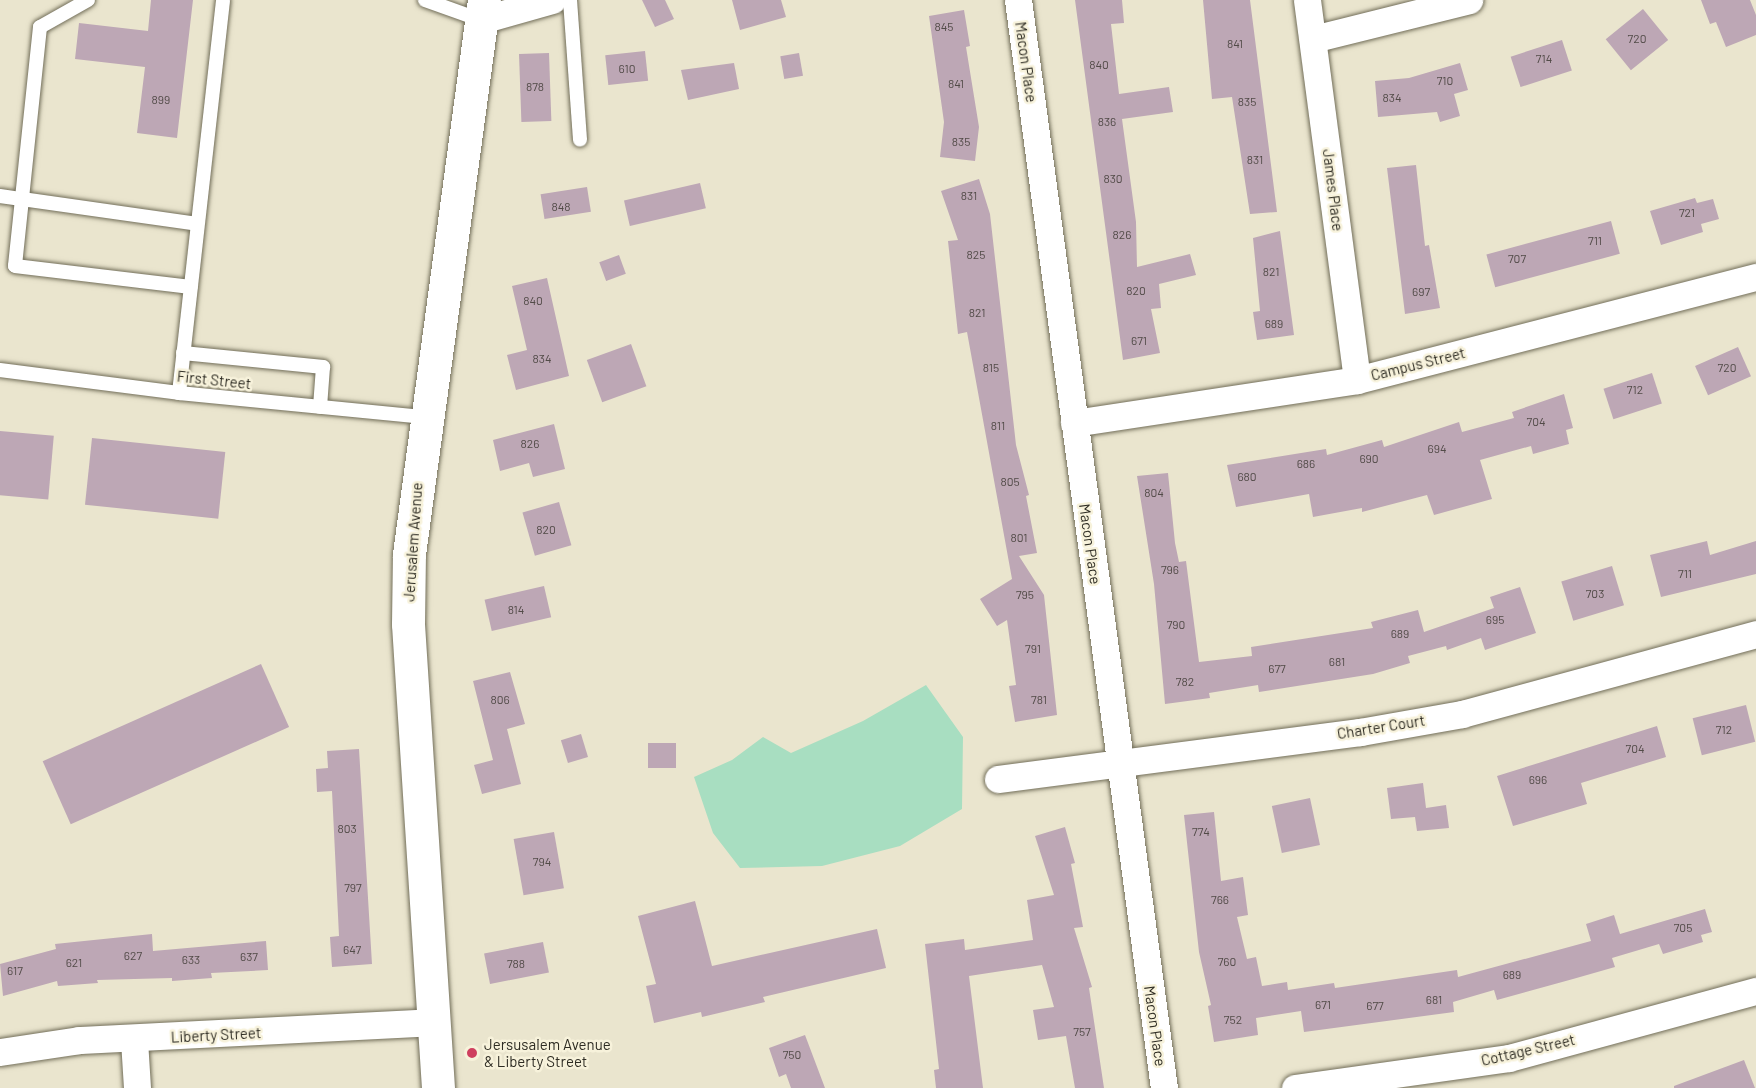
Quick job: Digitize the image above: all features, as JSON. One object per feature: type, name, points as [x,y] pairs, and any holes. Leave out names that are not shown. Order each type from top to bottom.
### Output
[{"type":"main road","name":"Jerusalem Avenue","points":[[438,1088],[408,624],[409,554],[425,417],[483,10]]},
{"type":"street","points":[[483,10],[552,0]]},
{"type":"street","name":"Macon Place","points":[[1018,0],[1164,1088]]},
{"type":"street","name":"James Place","points":[[1307,0],[1357,380]]},
{"type":"street","points":[[1313,39],[1469,0]]},
{"type":"street","name":"Campus Street","points":[[1074,423],[1357,380],[1756,277]]},
{"type":"street","name":"Charter Court","points":[[998,779],[1360,732],[1462,714],[1756,634]]},
{"type":"street","name":"Cottage Street","points":[[1295,1088],[1509,1058],[1756,991]]},
{"type":"street","name":"Liberty Street","points":[[0,1052],[79,1040],[134,1040],[434,1022]]},
{"type":"street","points":[[134,1040],[137,1088]]},
{"type":"lane","points":[[88,0],[40,27],[15,266],[191,287]]},
{"type":"lane","points":[[178,393],[224,0]]},
{"type":"lane","points":[[425,0],[483,10]]},
{"type":"lane","points":[[570,0],[580,140]]},
{"type":"lane","points":[[0,196],[196,224]]},
{"type":"lane","points":[[183,353],[323,367],[320,407]]},
{"type":"lane","name":"First Street","points":[[0,370],[178,393],[425,417]]},
{"type":"green space","points":[[926,685],[963,737],[962,809],[900,846],[822,866],[740,868],[713,833],[694,777],[732,760],[763,737],[791,753],[863,721]]},
{"type":"building","points":[[151,0],[193,0],[177,138],[137,133],[145,67],[75,59],[79,23],[148,31]]},
{"type":"building","points":[[642,0],[665,0],[674,19],[655,27]]},
{"type":"building","points":[[732,0],[781,0],[786,17],[740,30]]},
{"type":"building","points":[[1075,0],[1122,0],[1124,23],[1111,24],[1119,94],[1169,87],[1173,112],[1122,119],[1136,222],[1137,267],[1190,254],[1196,275],[1159,284],[1161,308],[1151,309],[1160,353],[1123,360]]},
{"type":"building","points":[[1203,0],[1250,0],[1277,212],[1250,214],[1232,97],[1212,99]]},
{"type":"building","points":[[1701,0],[1750,0],[1756,15],[1756,35],[1726,47],[1716,22],[1710,24]]},
{"type":"building","points":[[1643,9],[1668,40],[1631,70],[1606,39]]},
{"type":"building","points":[[964,10],[970,46],[966,47],[979,127],[975,161],[940,157],[944,122],[929,16]]},
{"type":"building","points":[[1562,40],[1572,70],[1521,87],[1511,57]]},
{"type":"building","points":[[645,51],[648,81],[608,85],[605,55]]},
{"type":"building","points":[[549,53],[551,121],[521,122],[519,54]]},
{"type":"building","points":[[799,53],[803,76],[784,79],[780,56]]},
{"type":"building","points":[[734,63],[739,89],[688,100],[681,70]]},
{"type":"building","points":[[1460,63],[1468,90],[1454,94],[1460,116],[1440,122],[1437,112],[1378,117],[1375,81],[1409,78]]},
{"type":"building","points":[[1416,165],[1425,246],[1429,245],[1440,308],[1405,314],[1387,168]]},
{"type":"building","points":[[979,179],[990,214],[1016,445],[1029,495],[1026,496],[1037,553],[1019,556],[1044,595],[1057,715],[1015,722],[1009,686],[1016,685],[1007,620],[997,626],[980,599],[1012,579],[967,332],[958,334],[948,241],[958,240],[941,191]]},
{"type":"building","points":[[700,183],[706,208],[630,226],[624,201]]},
{"type":"building","points":[[587,187],[591,212],[544,219],[541,194]]},
{"type":"building","points":[[1695,198],[1697,203],[1713,199],[1719,219],[1701,224],[1703,232],[1661,245],[1650,211]]},
{"type":"building","points":[[1611,221],[1620,254],[1495,287],[1486,254]]},
{"type":"building","points":[[1280,231],[1294,335],[1257,340],[1253,312],[1260,311],[1253,238]]},
{"type":"building","points":[[619,255],[626,274],[606,281],[599,262]]},
{"type":"building","points":[[547,278],[569,376],[516,390],[507,355],[527,350],[512,286]]},
{"type":"building","points":[[631,344],[646,386],[602,402],[587,360]]},
{"type":"building","points":[[1738,347],[1751,376],[1708,395],[1695,366]]},
{"type":"building","points":[[1652,373],[1662,403],[1613,419],[1603,389]]},
{"type":"building","points":[[1564,394],[1573,428],[1566,430],[1569,444],[1533,454],[1531,446],[1480,460],[1492,499],[1434,515],[1427,495],[1362,512],[1362,508],[1313,517],[1309,494],[1236,507],[1227,465],[1326,449],[1327,455],[1382,440],[1384,447],[1459,422],[1462,432],[1514,418],[1512,412]]},
{"type":"building","points":[[554,424],[565,469],[533,477],[529,463],[500,471],[493,440]]},
{"type":"building","points":[[0,431],[54,436],[48,499],[0,495]]},
{"type":"building","points":[[92,438],[225,452],[218,519],[85,505]]},
{"type":"building","points":[[1168,473],[1175,543],[1179,562],[1186,561],[1199,662],[1252,656],[1251,647],[1373,628],[1371,622],[1418,610],[1424,632],[1494,608],[1490,597],[1520,587],[1536,633],[1485,650],[1481,638],[1447,650],[1446,646],[1408,656],[1410,663],[1373,674],[1259,692],[1258,685],[1209,693],[1210,698],[1165,704],[1154,584],[1137,476]]},
{"type":"building","points":[[559,502],[571,545],[535,556],[522,512]]},
{"type":"building","points":[[1707,541],[1710,555],[1756,541],[1756,574],[1661,597],[1650,555]]},
{"type":"building","points":[[1612,566],[1624,605],[1573,621],[1561,581]]},
{"type":"building","points":[[544,586],[551,617],[492,631],[485,600]]},
{"type":"building","points":[[261,664],[289,727],[71,824],[43,761]]},
{"type":"building","points":[[510,672],[525,724],[507,729],[521,784],[482,794],[474,765],[493,760],[473,681]]},
{"type":"building","points":[[1746,705],[1755,742],[1702,755],[1693,718]]},
{"type":"building","points":[[1657,726],[1666,757],[1581,783],[1587,804],[1513,826],[1497,776]]},
{"type":"building","points":[[581,734],[588,757],[568,763],[561,740]]},
{"type":"building","points":[[648,743],[676,743],[676,768],[648,768]]},
{"type":"building","points":[[359,749],[372,964],[332,967],[330,937],[339,936],[332,791],[317,792],[316,769],[328,768],[327,751]]},
{"type":"building","points":[[1423,783],[1426,808],[1446,805],[1449,828],[1417,831],[1415,817],[1391,819],[1387,788]]},
{"type":"building","points":[[1310,798],[1320,845],[1282,853],[1272,806]]},
{"type":"building","points":[[1214,812],[1221,881],[1243,877],[1248,915],[1237,917],[1247,959],[1256,957],[1262,986],[1287,982],[1288,990],[1334,983],[1335,988],[1457,970],[1458,977],[1591,941],[1586,924],[1614,915],[1620,934],[1705,909],[1712,932],[1701,935],[1703,942],[1663,954],[1659,944],[1612,958],[1615,967],[1497,1000],[1494,990],[1453,1002],[1454,1012],[1304,1032],[1301,1011],[1256,1018],[1258,1035],[1214,1042],[1208,1006],[1211,1005],[1199,952],[1184,815]]},
{"type":"building","points":[[1065,827],[1075,863],[1071,864],[1083,927],[1074,928],[1092,987],[1089,988],[1104,1088],[1075,1088],[1066,1036],[1038,1040],[1033,1010],[1054,1007],[1042,965],[969,976],[983,1088],[936,1088],[934,1070],[939,1069],[925,944],[964,939],[965,950],[1033,940],[1027,900],[1054,895],[1035,836]]},
{"type":"building","points":[[554,832],[564,888],[524,895],[514,839]]},
{"type":"building","points":[[695,901],[712,966],[877,929],[886,968],[763,997],[765,1002],[702,1017],[701,1012],[654,1023],[646,986],[656,984],[638,916]]},
{"type":"building","points":[[152,934],[153,951],[266,941],[268,970],[211,973],[212,978],[172,981],[172,978],[97,980],[98,983],[58,986],[57,981],[3,996],[0,964],[56,949],[55,944]]},
{"type":"building","points":[[543,942],[549,972],[490,984],[484,953]]},
{"type":"building","points":[[805,1035],[825,1088],[791,1088],[786,1074],[779,1077],[769,1048]]},
{"type":"building","points":[[1744,1060],[1755,1088],[1674,1088],[1674,1086]]},
{"type":"place","name":"Jersusalem Avenue & Liberty Street","points":[[472,1053]]}]
